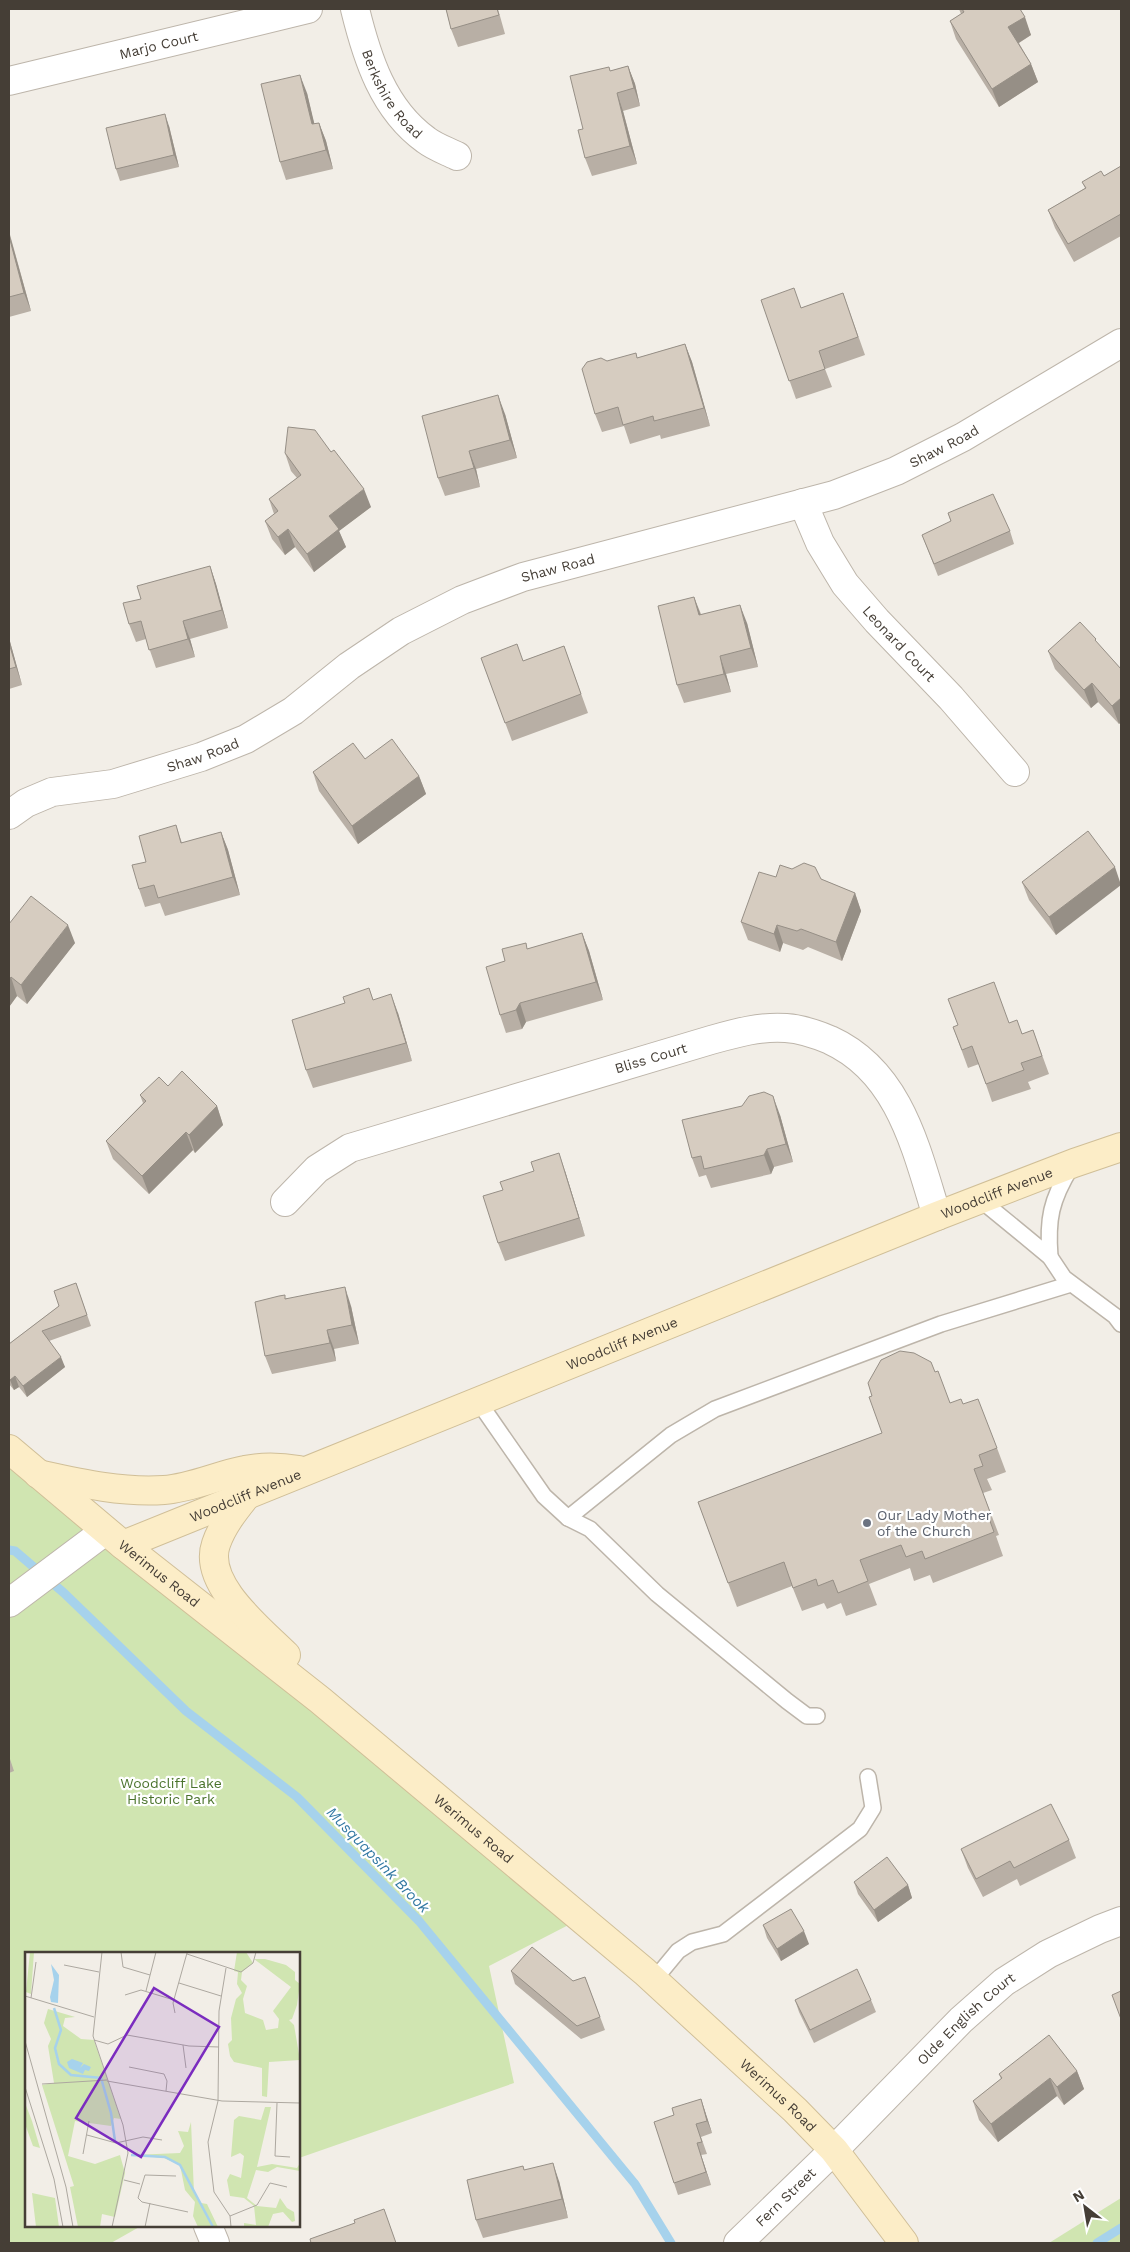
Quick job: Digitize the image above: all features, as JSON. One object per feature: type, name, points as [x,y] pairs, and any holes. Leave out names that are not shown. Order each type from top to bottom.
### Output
[{"type":"main road","name":"Woodcliff Avenue","points":[[114,1538],[246,1496],[974,1201],[1121,1147]]},
{"type":"main road","name":"Werimus Road","points":[[9,1449],[114,1538],[320,1700],[654,1980],[795,2110],[834,2150],[904,2243]]},
{"type":"main road","points":[[38,1474],[124,1489],[164,1490],[199,1483],[245,1470],[276,1467],[305,1471]]},
{"type":"main road","points":[[246,1496],[227,1521],[215,1546],[215,1572],[227,1594],[289,1658],[320,1700]]},
{"type":"street","name":"Marjo Court","points":[[9,82],[308,9]]},
{"type":"street","name":"Berkshire Road","points":[[355,9],[364,44],[381,90],[403,119],[427,141],[457,156]]},
{"type":"street","name":"Shaw Road","points":[[9,815],[26,803],[52,792],[113,784],[201,757],[246,739],[293,711],[349,666],[401,631],[462,600],[523,577],[834,495],[896,470],[963,437],[1121,342]]},
{"type":"street","name":"Leonard Court","points":[[803,503],[820,543],[845,584],[877,621],[951,698],[1015,772]]},
{"type":"street","name":"Bliss Court","points":[[285,1202],[317,1169],[350,1148],[747,1030],[786,1028],[816,1034],[844,1046],[860,1058],[882,1080],[910,1131],[937,1216]]},
{"type":"street","points":[[18,1596],[60,1565],[114,1538]]},
{"type":"street","name":"Olde English Court","points":[[834,2150],[962,2020],[1004,1982],[1048,1954],[1121,1921]]},
{"type":"street","name":"Fern Street","points":[[738,2243],[834,2150]]},
{"type":"street","points":[[208,2227],[215,2243]]},
{"type":"lane","points":[[1050,1258],[1048,1233],[1051,1209],[1058,1188],[1074,1163]]},
{"type":"lane","points":[[974,1201],[988,1206],[1050,1258],[1058,1272],[1115,1316],[1121,1324]]},
{"type":"lane","points":[[568,1518],[671,1435],[715,1409],[941,1324],[1072,1284]]},
{"type":"lane","points":[[478,1401],[544,1496],[568,1518],[590,1529],[679,1613],[799,1710],[807,1716],[817,1716]]},
{"type":"lane","points":[[654,1980],[678,1951],[692,1942],[722,1934],[860,1829],[873,1808],[868,1777]]},
{"type":"green space","name":"Woodcliff Lake Historic Park","points":[[9,1449],[580,1919],[489,1966],[514,2083],[300,2158],[300,1952],[25,1952],[25,2227],[139,2227],[111,2243],[9,2243]]},
{"type":"green space","points":[[1121,2198],[1121,2243],[1049,2243]]},
{"type":"building","points":[[446,9],[497,9],[499,15],[451,29]]},
{"type":"building","points":[[962,9],[1020,9],[1025,17],[1008,27],[1031,64],[992,89],[950,21],[964,12]]},
{"type":"building","points":[[628,66],[634,88],[617,93],[630,146],[585,158],[578,130],[583,129],[570,76],[609,67],[610,71]]},
{"type":"building","points":[[300,75],[312,124],[319,123],[326,150],[280,162],[261,84]]},
{"type":"building","points":[[165,114],[174,155],[116,169],[106,128]]},
{"type":"building","points":[[1121,166],[1121,214],[1068,244],[1048,210],[1086,188],[1082,182],[1101,171],[1104,176]]},
{"type":"building","points":[[9,236],[24,293],[9,297]]},
{"type":"building","points":[[794,288],[801,308],[843,293],[858,337],[819,351],[825,369],[789,381],[761,300]]},
{"type":"building","points":[[685,344],[704,408],[654,421],[653,416],[623,425],[618,407],[595,414],[582,369],[587,362],[601,358],[607,361],[636,353],[637,358]]},
{"type":"building","points":[[498,395],[510,440],[469,451],[474,468],[438,478],[422,416]]},
{"type":"building","points":[[288,427],[315,430],[331,452],[334,450],[364,489],[329,516],[339,529],[307,554],[288,529],[278,537],[265,521],[278,511],[269,499],[301,475],[285,453]]},
{"type":"building","points":[[993,494],[1010,531],[934,564],[922,535],[951,521],[948,513]]},
{"type":"building","points":[[210,566],[222,610],[183,621],[188,639],[149,650],[141,621],[129,624],[123,603],[141,599],[137,586]]},
{"type":"building","points":[[694,597],[699,615],[740,605],[751,648],[720,656],[724,674],[677,685],[658,606]]},
{"type":"building","points":[[1080,622],[1121,669],[1121,698],[1112,706],[1092,683],[1084,690],[1048,651]]},
{"type":"building","points":[[9,643],[16,667],[9,669]]},
{"type":"building","points":[[517,644],[523,661],[564,646],[581,694],[505,723],[481,658]]},
{"type":"building","points":[[392,739],[419,776],[352,826],[313,772],[353,743],[365,759]]},
{"type":"building","points":[[176,825],[181,843],[221,832],[233,877],[158,898],[154,885],[139,889],[132,865],[146,862],[139,836]]},
{"type":"building","points":[[1088,831],[1115,867],[1049,917],[1022,882]]},
{"type":"building","points":[[804,863],[815,867],[821,879],[855,893],[836,942],[801,929],[797,931],[777,925],[774,934],[741,922],[759,872],[776,877],[780,865],[792,869]]},
{"type":"building","points":[[31,896],[68,925],[21,985],[11,977],[9,980],[9,924]]},
{"type":"building","points":[[582,933],[596,982],[520,1003],[516,1010],[500,1015],[486,967],[505,961],[502,949],[526,943],[527,949]]},
{"type":"building","points":[[994,982],[1009,1023],[1017,1020],[1022,1034],[1033,1030],[1042,1056],[1021,1063],[1024,1070],[986,1084],[972,1046],[962,1050],[953,1027],[958,1025],[948,999]]},
{"type":"building","points":[[369,988],[373,1000],[391,994],[406,1043],[306,1070],[292,1020],[345,1003],[343,997]]},
{"type":"building","points":[[182,1071],[217,1106],[189,1135],[186,1132],[142,1176],[106,1141],[146,1101],[140,1095],[159,1077],[168,1086]]},
{"type":"building","points":[[764,1092],[773,1096],[786,1144],[767,1149],[764,1155],[704,1169],[701,1156],[692,1158],[682,1120],[742,1106],[749,1096]]},
{"type":"building","points":[[559,1153],[579,1218],[498,1243],[483,1196],[503,1190],[500,1182],[534,1171],[531,1162]]},
{"type":"building","points":[[76,1283],[87,1315],[42,1331],[61,1357],[23,1386],[15,1376],[10,1380],[9,1344],[59,1306],[54,1291]]},
{"type":"building","points":[[345,1287],[352,1325],[327,1330],[330,1343],[265,1356],[255,1302],[285,1295],[285,1299]]},
{"type":"building","points":[[900,1351],[914,1353],[931,1362],[935,1372],[938,1371],[950,1403],[961,1399],[963,1404],[978,1399],[997,1448],[979,1455],[983,1466],[974,1469],[990,1512],[987,1513],[994,1532],[925,1559],[922,1551],[906,1557],[901,1545],[860,1560],[868,1581],[838,1593],[833,1580],[818,1586],[816,1579],[793,1588],[784,1562],[728,1583],[698,1502],[882,1433],[869,1397],[872,1396],[868,1383],[881,1360]]},
{"type":"building","points":[[1051,1804],[1069,1840],[1014,1868],[1010,1861],[976,1879],[961,1849]]},
{"type":"building","points":[[887,1857],[908,1885],[874,1910],[854,1882]]},
{"type":"building","points":[[791,1909],[804,1931],[777,1949],[763,1925]]},
{"type":"building","points":[[532,1947],[573,1981],[585,1977],[600,2017],[577,2026],[511,1971]]},
{"type":"building","points":[[857,1969],[871,2000],[810,2030],[795,2000]]},
{"type":"building","points":[[1121,1991],[1121,2019],[1112,1995]]},
{"type":"building","points":[[1049,2035],[1077,2071],[1057,2087],[1050,2078],[991,2124],[973,2101],[1002,2078],[999,2074]]},
{"type":"building","points":[[701,2099],[707,2121],[696,2124],[702,2142],[697,2143],[706,2172],[674,2183],[654,2122],[674,2115],[672,2108]]},
{"type":"building","points":[[553,2163],[562,2199],[476,2220],[467,2180],[523,2166],[524,2170]]},
{"type":"building","points":[[384,2209],[396,2243],[311,2243],[310,2239],[355,2223],[354,2220]]},
{"type":"waterway","name":"Musquapsink Brook","points":[[9,1550],[15,1551],[64,1593],[186,1711],[297,1797],[419,1921],[635,2184],[671,2243]]},
{"type":"waterway","name":"Musquapsink Brook","points":[[1097,2243],[1121,2228]]},
{"type":"place","name":"Our Lady Mother of the Church","points":[[867,1523]]}]
